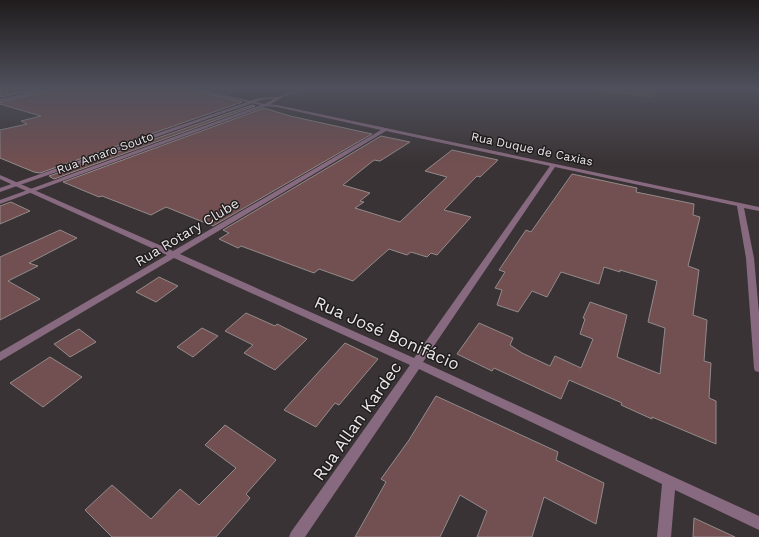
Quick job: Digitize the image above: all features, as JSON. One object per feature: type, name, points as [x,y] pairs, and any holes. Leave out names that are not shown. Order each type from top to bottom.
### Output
[{"type":"street","name":"Rua Amaro Souto","points":[[0,190],[220,113]]},
{"type":"street","name":"Rua Amaro Souto","points":[[0,202],[242,113]]},
{"type":"street","name":"Rua Duque de Caxias","points":[[311,113],[759,209]]},
{"type":"street","name":"Rua Rotary Clube","points":[[0,357],[386,129]]},
{"type":"street","name":"Rua Allan Kardec","points":[[296,537],[554,165]]},
{"type":"street","name":"Rua José Bonifácio","points":[[0,177],[416,363],[759,523]]},
{"type":"street","points":[[740,205],[750,258],[759,368]]},
{"type":"street","points":[[664,537],[669,481]]},
{"type":"building","points":[[31,113],[211,113],[40,173],[0,158],[0,130],[27,124],[21,121],[41,116]]},
{"type":"building","points":[[229,113],[236,113],[54,179],[49,176]]},
{"type":"building","points":[[250,113],[280,113],[372,134],[213,226],[166,207],[151,215],[102,196],[99,197],[63,182]]},
{"type":"building","points":[[381,136],[410,142],[380,161],[374,160],[343,185],[370,193],[360,201],[364,202],[355,208],[400,222],[447,177],[425,171],[452,150],[498,160],[480,177],[477,176],[444,210],[471,217],[437,255],[431,253],[427,257],[411,252],[407,255],[389,249],[353,281],[319,269],[314,273],[241,246],[238,248],[219,239],[229,233],[223,230]]},
{"type":"building","points":[[572,174],[637,188],[636,192],[694,204],[693,215],[700,217],[688,266],[699,270],[693,315],[707,320],[704,361],[711,363],[709,398],[716,401],[716,444],[652,417],[652,419],[621,405],[622,403],[569,380],[561,399],[494,368],[492,371],[457,354],[479,323],[513,338],[510,345],[522,353],[550,366],[555,356],[581,368],[593,339],[580,334],[585,319],[583,318],[590,302],[627,315],[617,357],[660,374],[665,328],[648,322],[657,281],[604,267],[599,284],[561,272],[547,297],[532,291],[518,312],[497,305],[502,290],[495,288],[505,272],[499,270],[526,230],[531,232]]},
{"type":"building","points":[[11,202],[30,211],[0,224],[0,206]]},
{"type":"building","points":[[60,230],[77,238],[29,263],[38,266],[8,281],[40,299],[0,320],[0,257]]},
{"type":"building","points":[[159,277],[178,286],[156,302],[136,292]]},
{"type":"building","points":[[246,313],[275,326],[277,324],[307,339],[275,370],[244,353],[253,345],[225,331]]},
{"type":"building","points":[[202,328],[218,336],[193,357],[177,347]]},
{"type":"building","points":[[79,329],[96,342],[70,357],[54,344]]},
{"type":"building","points":[[345,343],[378,359],[339,405],[335,403],[316,427],[284,410]]},
{"type":"building","points":[[50,357],[82,377],[43,407],[10,383]]},
{"type":"building","points":[[436,396],[558,452],[556,460],[604,483],[596,524],[544,497],[532,537],[477,537],[487,511],[460,495],[440,537],[355,537],[386,482],[381,479],[409,440]]},
{"type":"building","points":[[225,425],[276,460],[246,494],[250,498],[216,537],[112,537],[85,510],[112,485],[151,519],[180,489],[199,505],[236,468],[205,445]]},
{"type":"building","points":[[694,518],[735,537],[693,537]]}]
